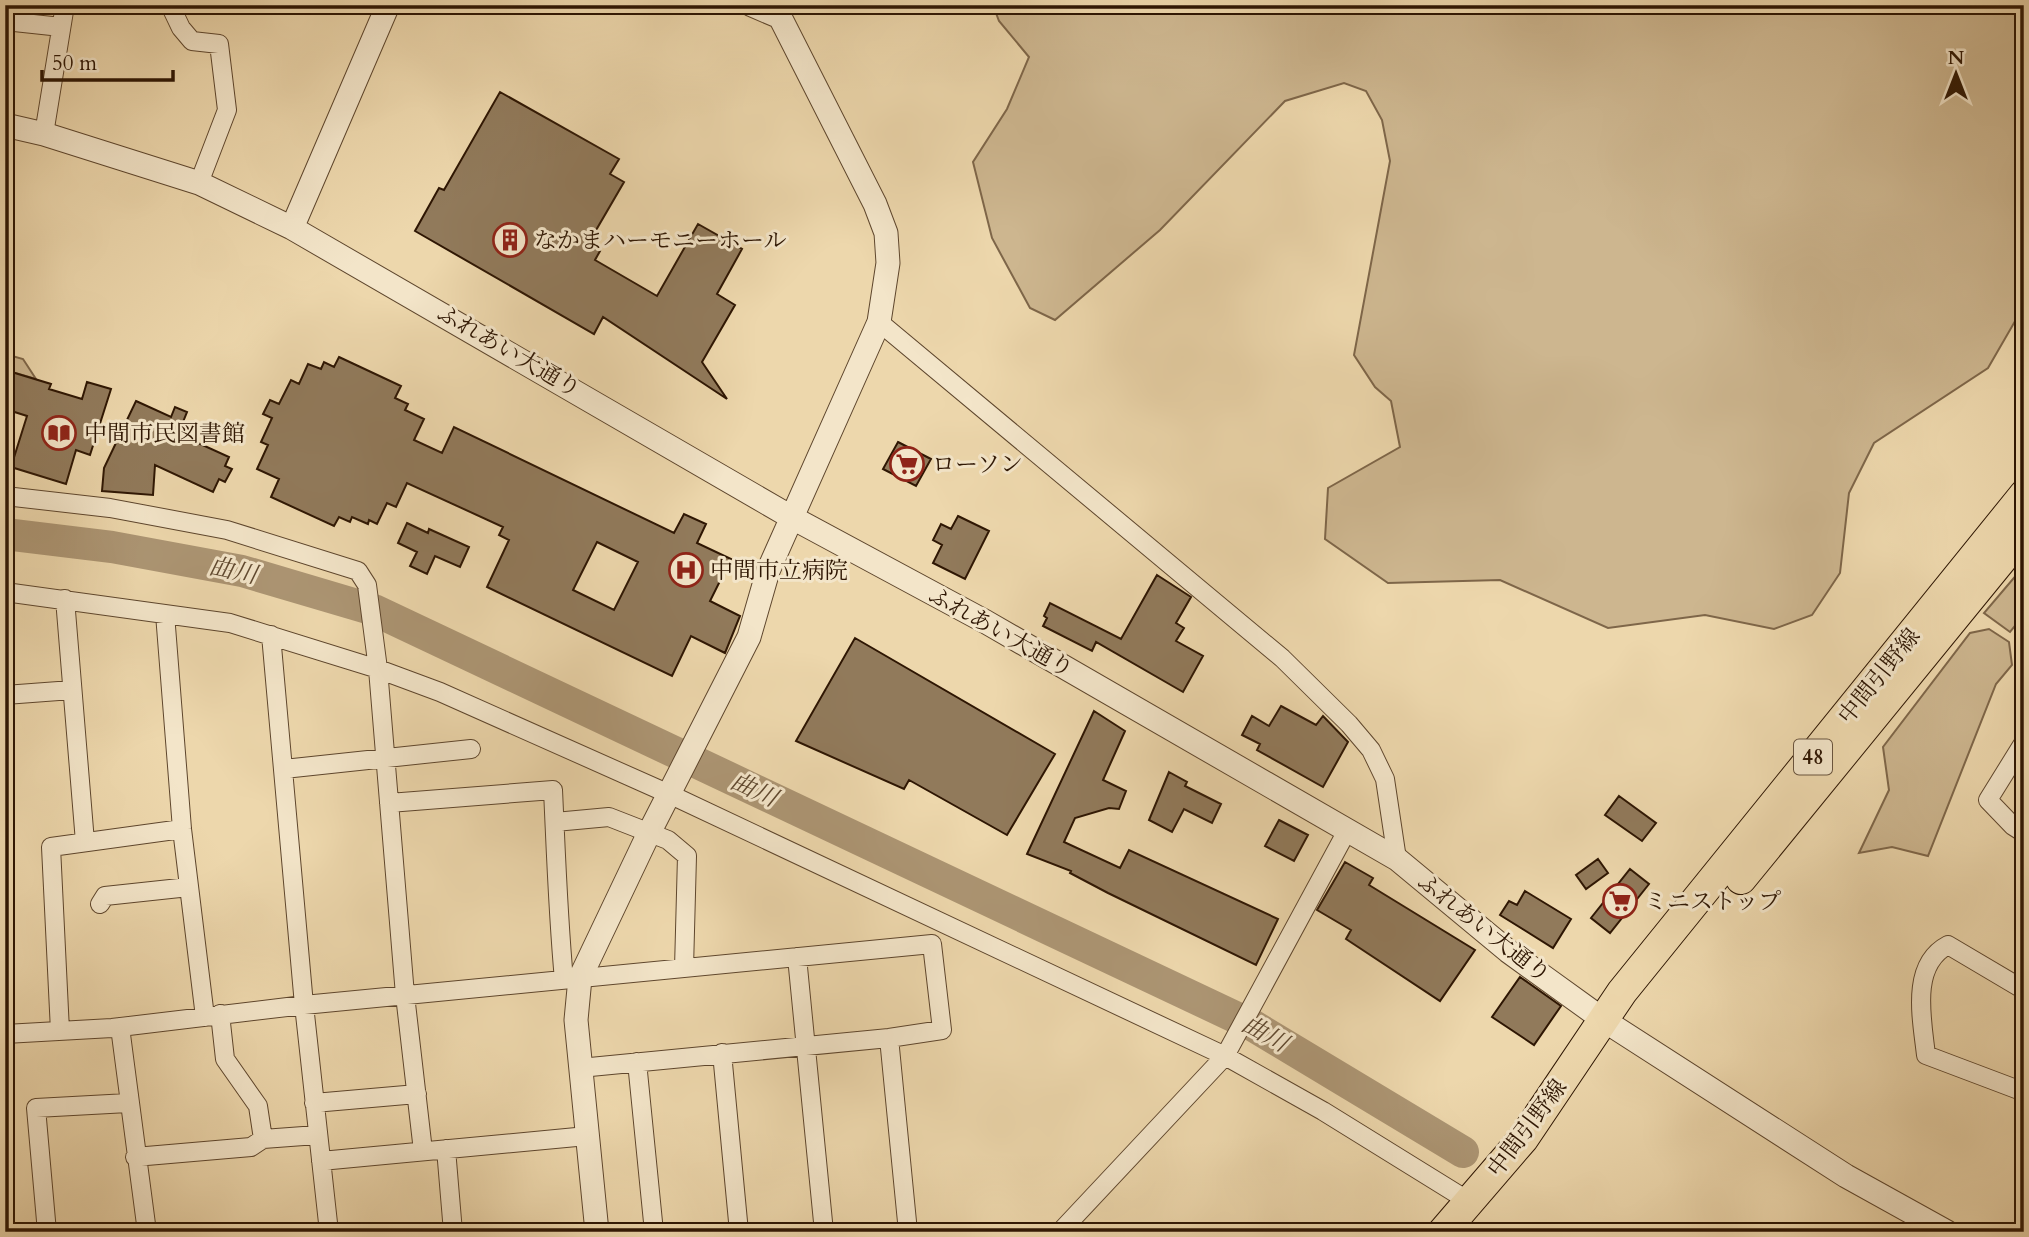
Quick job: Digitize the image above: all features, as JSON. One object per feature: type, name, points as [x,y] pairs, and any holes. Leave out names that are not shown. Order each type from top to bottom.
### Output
[{"type":"main road","name":"中間引野線","points":[[1443,1232],[1523,1139],[1622,992],[2024,495]]},
{"type":"main road","name":"中間引野線","points":[[1605,1021],[1639,1003],[2024,532]]},
{"type":"street","points":[[44,134],[65,5]]},
{"type":"street","points":[[170,5],[191,41],[219,44],[227,110],[199,183]]},
{"type":"street","points":[[292,228],[388,5]]},
{"type":"street","points":[[572,979],[750,638],[768,571],[878,321],[888,263],[886,233],[875,204],[784,11],[752,5]]},
{"type":"street","points":[[5,21],[61,27]]},
{"type":"street","name":"ふれあい大通り","points":[[5,125],[44,134],[199,183],[292,228],[791,517],[986,622],[1397,859],[1508,951],[1605,1021],[1846,1176],[1947,1232]]},
{"type":"street","points":[[878,321],[1282,658],[1349,724],[1371,750],[1385,779],[1397,859]]},
{"type":"street","points":[[5,496],[110,508],[227,530],[358,570],[367,584],[386,759],[405,995],[423,1151]]},
{"type":"street","points":[[5,592],[230,623],[377,664],[672,788],[1230,1049],[1324,1111],[1473,1198]]},
{"type":"street","points":[[65,600],[85,842]]},
{"type":"street","points":[[165,614],[182,829],[189,887],[212,1015],[225,1059],[258,1106],[263,1139]]},
{"type":"street","points":[[271,635],[304,1005],[329,1232]]},
{"type":"street","points":[[5,695],[72,690]]},
{"type":"street","points":[[2024,742],[1988,800],[2013,826],[2024,833]]},
{"type":"street","points":[[284,769],[471,749]]},
{"type":"street","points":[[389,803],[553,790],[558,866],[556,902],[572,979],[597,1232]]},
{"type":"street","points":[[555,822],[609,817],[668,840],[687,856],[684,968]]},
{"type":"street","points":[[60,1031],[51,847],[182,829]]},
{"type":"street","points":[[1060,1232],[1230,1049],[1348,829]]},
{"type":"street","points":[[100,904],[105,896],[189,887]]},
{"type":"street","points":[[5,1034],[120,1027],[304,1005],[932,944],[942,1030],[890,1038],[580,1068]]},
{"type":"street","points":[[2024,990],[1948,945],[1935,952],[1922,979],[1926,1055],[2024,1092]]},
{"type":"street","points":[[797,957],[824,1232]]},
{"type":"street","points":[[120,1027],[135,1157],[147,1232]]},
{"type":"street","points":[[890,1038],[908,1232]]},
{"type":"street","points":[[722,1054],[739,1232]]},
{"type":"street","points":[[638,1062],[654,1232]]},
{"type":"street","points":[[314,1103],[417,1094]]},
{"type":"street","points":[[47,1232],[36,1108],[128,1103]]},
{"type":"street","points":[[2024,1124],[2024,1132]]},
{"type":"street","points":[[135,1157],[251,1147],[263,1139],[317,1135]]},
{"type":"street","points":[[321,1161],[587,1136]]},
{"type":"street","points":[[446,1149],[453,1232]]},
{"type":"shaded area","points":[[993,5],[2024,5],[2024,314],[2018,316],[1988,368],[1874,443],[1849,493],[1840,573],[1812,615],[1774,629],[1705,615],[1608,628],[1500,580],[1388,583],[1325,539],[1328,488],[1400,447],[1391,401],[1375,387],[1354,355],[1390,161],[1382,120],[1366,91],[1344,83],[1285,101],[1160,230],[1055,320],[1030,308],[992,238],[973,162],[1007,109],[1029,57],[999,21]]},
{"type":"shaded area","points":[[5,354],[23,359],[36,379],[5,370]]},
{"type":"shaded area","points":[[2024,566],[2024,615],[2010,632],[1984,613]]},
{"type":"shaded area","points":[[1989,629],[2009,642],[2012,665],[1996,684],[1928,856],[1892,847],[1859,853],[1889,790],[1883,747],[1970,633]]},
{"type":"building","name":"なかまハーモニーホール","points":[[500,92],[619,159],[610,174],[624,182],[588,244],[600,251],[595,260],[657,296],[698,224],[742,249],[717,294],[735,305],[702,362],[727,399],[603,317],[594,334],[415,231],[439,188],[444,190]]},
{"type":"building","points":[[339,357],[401,386],[395,398],[408,404],[405,410],[424,419],[414,440],[442,453],[454,427],[674,533],[684,514],[706,524],[697,543],[731,559],[710,601],[740,616],[725,653],[691,636],[672,676],[487,587],[509,540],[499,535],[503,527],[407,483],[396,507],[387,503],[377,524],[369,520],[368,524],[352,517],[350,522],[339,517],[334,526],[271,497],[279,479],[257,469],[268,445],[261,442],[272,418],[263,414],[270,400],[279,404],[291,380],[299,384],[308,364],[321,369],[324,362],[334,367]],"holes":[[[597,542],[638,562],[614,610],[573,590]]]},
{"type":"building","name":"中間市民図書館","points":[[5,370],[51,384],[49,389],[82,399],[87,382],[111,389],[90,455],[76,450],[66,484],[11,467],[27,416],[5,409]]},
{"type":"building","points":[[136,401],[171,417],[175,407],[187,412],[183,422],[192,427],[187,438],[229,457],[225,466],[232,469],[225,482],[219,479],[213,492],[155,465],[153,495],[102,491],[104,468]]},
{"type":"building","name":"ローソン","points":[[898,442],[931,459],[916,486],[883,469]]},
{"type":"building","points":[[958,516],[989,531],[965,579],[933,563],[942,545],[933,540],[941,524],[951,529]]},
{"type":"building","points":[[407,523],[428,533],[429,529],[469,547],[460,567],[435,556],[427,574],[410,566],[417,552],[398,543]]},
{"type":"building","points":[[1157,575],[1191,597],[1176,623],[1184,628],[1176,641],[1203,656],[1183,692],[1096,642],[1092,651],[1043,626],[1050,603],[1121,639]]},
{"type":"building","points":[[855,638],[1055,754],[1007,835],[909,780],[904,789],[796,741]]},
{"type":"building","points":[[1281,706],[1316,725],[1323,716],[1348,742],[1323,787],[1257,750],[1260,744],[1242,735],[1252,716],[1269,726]]},
{"type":"building","points":[[1094,711],[1125,731],[1103,780],[1126,791],[1119,809],[1109,808],[1075,818],[1064,842],[1120,868],[1129,850],[1278,919],[1256,965],[1108,893],[1070,873],[1071,871],[1027,854]]},
{"type":"building","points":[[1169,772],[1187,782],[1185,786],[1221,804],[1212,823],[1184,809],[1172,832],[1149,820]]},
{"type":"building","points":[[1619,796],[1656,823],[1642,841],[1605,815]]},
{"type":"building","points":[[1279,820],[1308,835],[1294,861],[1265,846]]},
{"type":"building","points":[[1598,859],[1608,873],[1586,889],[1576,875]]},
{"type":"building","points":[[1345,862],[1373,878],[1369,885],[1475,950],[1440,1001],[1346,939],[1351,930],[1317,910]]},
{"type":"building","name":"ミニストップ","points":[[1630,869],[1649,884],[1610,933],[1591,918]]},
{"type":"building","points":[[1525,891],[1571,919],[1553,948],[1500,915],[1509,901],[1517,905]]},
{"type":"building","points":[[1520,977],[1561,1006],[1534,1045],[1492,1017]]},
{"type":"waterway","name":"曲川","points":[[5,534],[112,547],[242,571],[374,610],[1252,1025],[1463,1152]]},
{"type":"place","name":"なかまハーモニーホール","points":[[510,240]]},
{"type":"place","name":"中間市民図書館","points":[[59,433]]},
{"type":"place","name":"ローソン","points":[[907,464]]},
{"type":"place","name":"中間市立病院","points":[[686,570]]},
{"type":"place","name":"ミニストップ","points":[[1620,901]]}]
